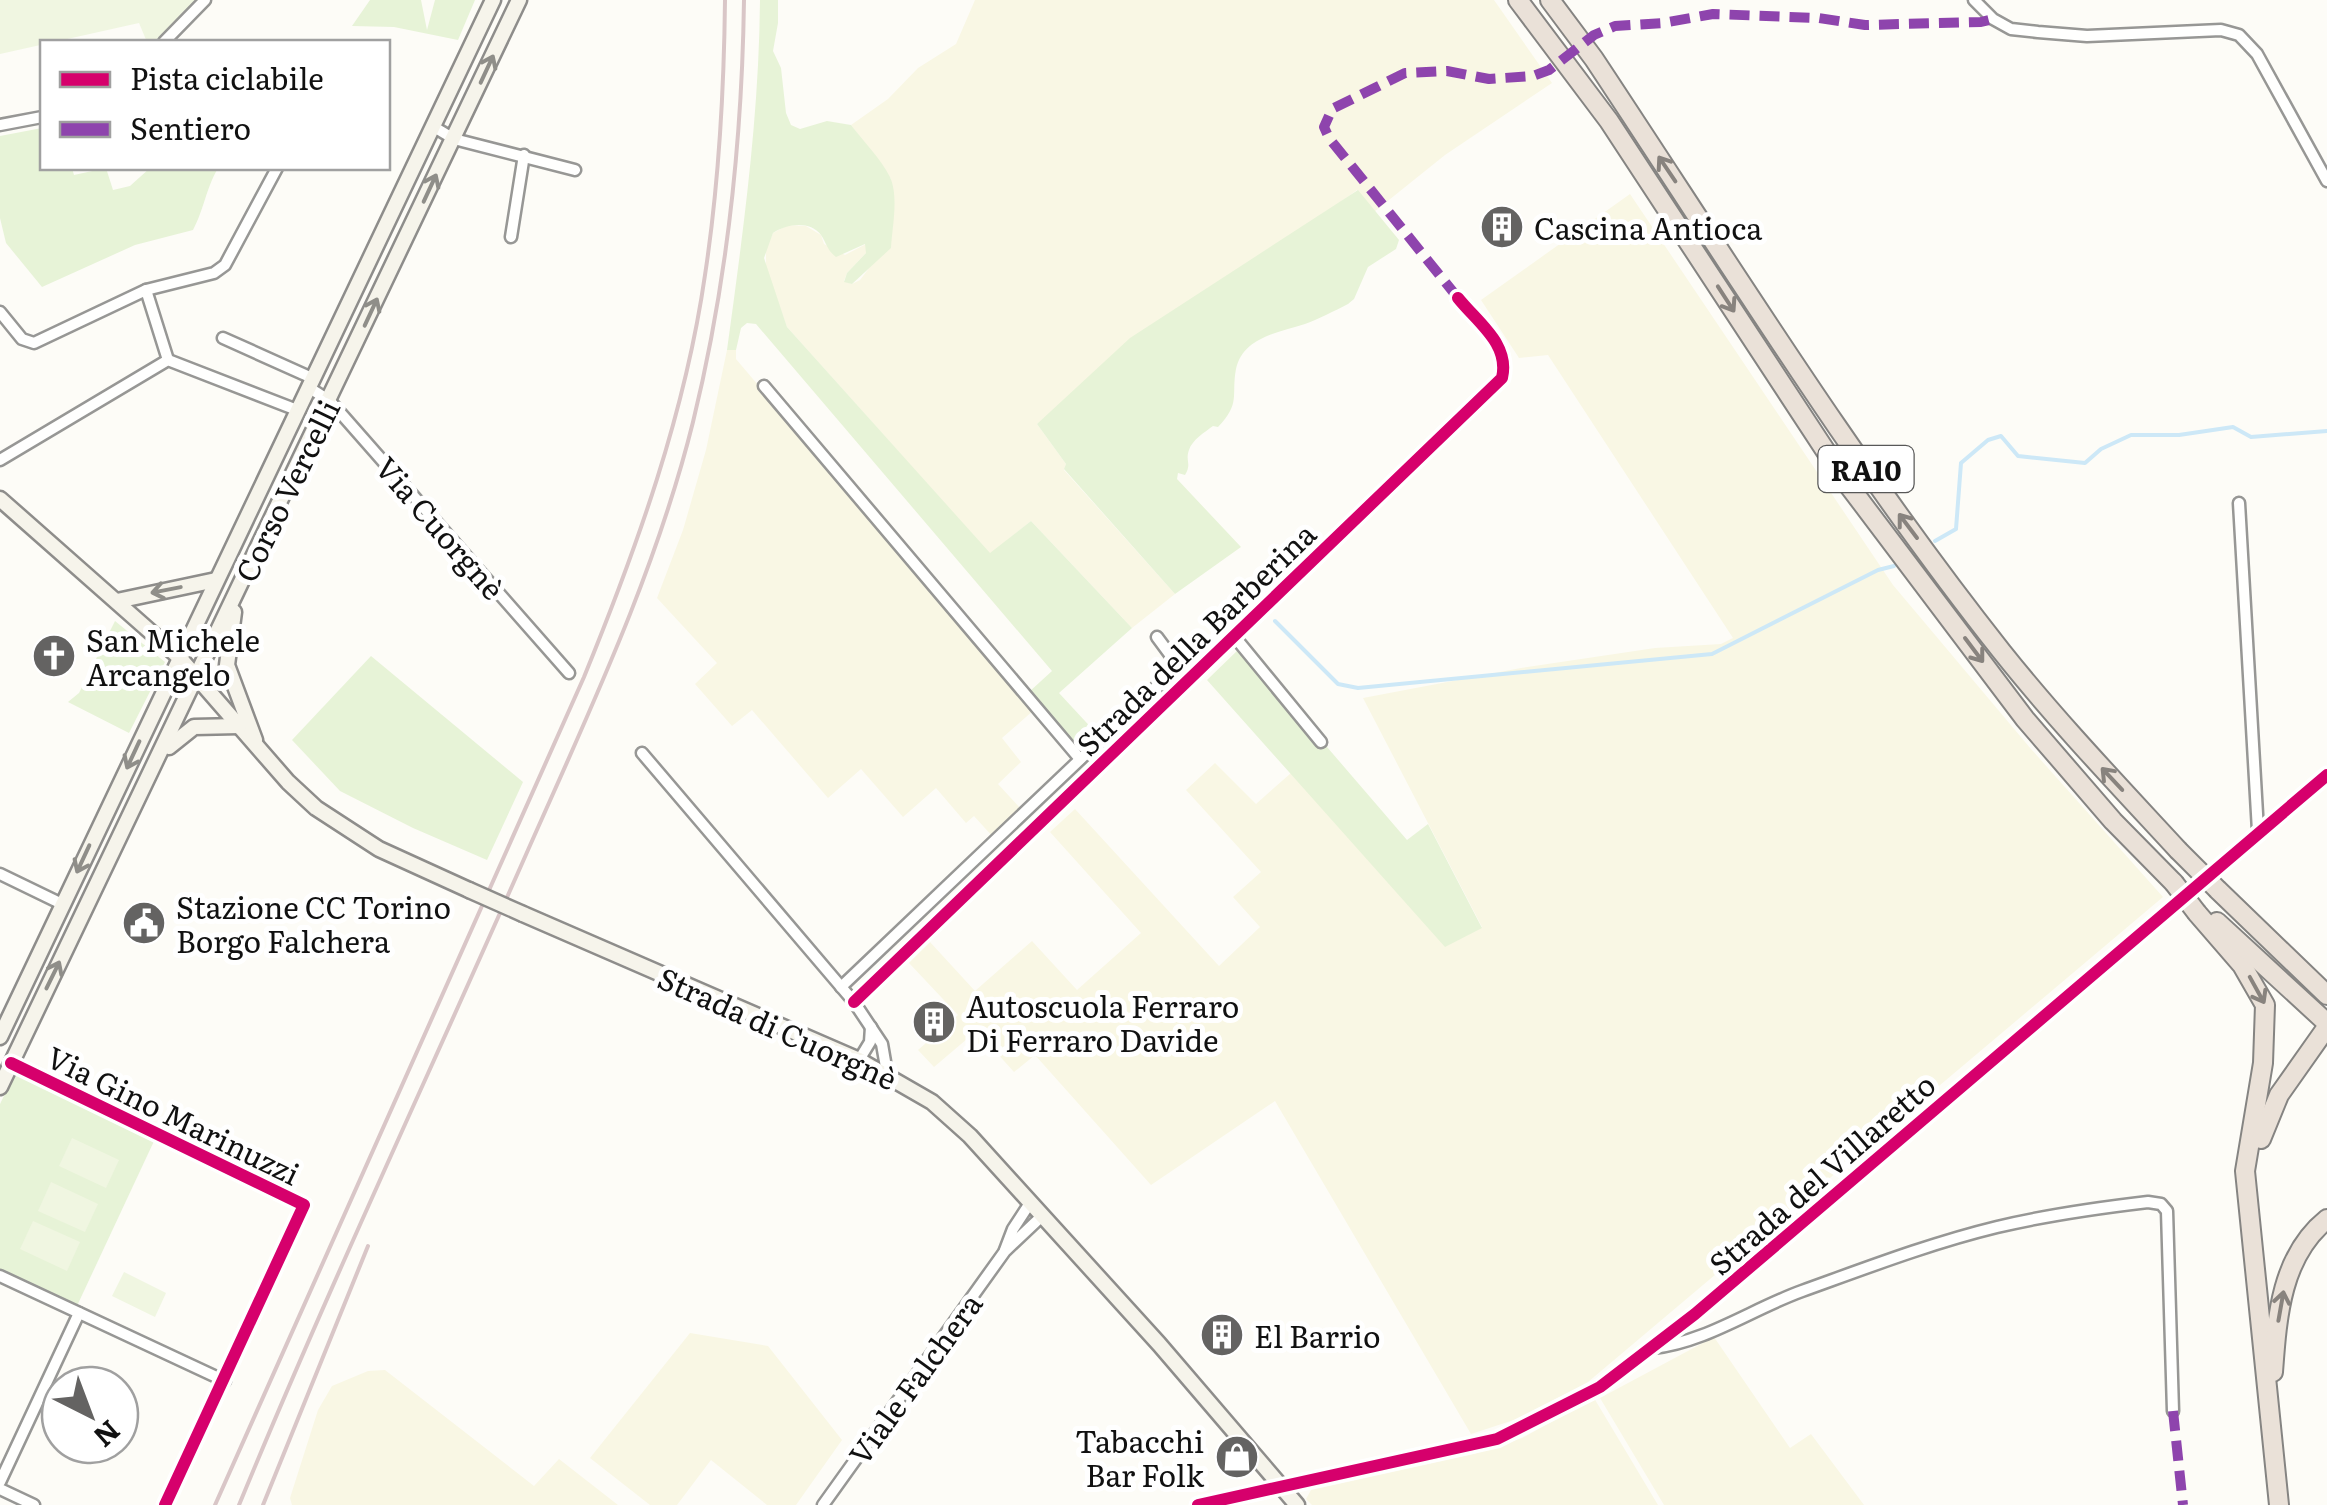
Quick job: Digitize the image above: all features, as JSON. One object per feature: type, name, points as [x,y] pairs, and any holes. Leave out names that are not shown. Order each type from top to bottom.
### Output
[{"type":"highway","name":"RA10","points":[[1518,0],[1574,72],[1846,482],[2026,719],[2113,821],[2199,911],[2327,1025]]},
{"type":"highway","name":"RA10","points":[[1556,7],[1870,474],[2002,651],[2087,752],[2178,850],[2327,995]]},
{"type":"highway","points":[[2199,911],[2242,964],[2265,1005],[2264,1063],[2245,1172],[2279,1505]]},
{"type":"highway","points":[[2253,1248],[2256,1161],[2267,1118],[2327,1025]]},
{"type":"highway","points":[[2270,1402],[2280,1297],[2295,1258],[2317,1226],[2327,1219]]},
{"type":"main road","name":"Corso Vercelli","points":[[0,1037],[493,0]]},
{"type":"main road","name":"Corso Vercelli","points":[[0,1087],[519,0]]},
{"type":"main road","name":"Strada di Cuorgnè","points":[[0,499],[179,657],[304,796],[356,836],[469,890],[860,1060],[921,1094],[955,1120],[1159,1344],[1297,1505]]},
{"type":"main road","points":[[117,601],[216,580]]},
{"type":"main road","points":[[238,590],[228,641],[228,665],[256,745]]},
{"type":"main road","points":[[158,758],[194,727],[239,726]]},
{"type":"street","points":[[166,40],[205,0]]},
{"type":"street","points":[[1974,0],[1993,19],[2011,28],[2054,34],[2221,30],[2239,35],[2257,54],[2327,181]]},
{"type":"street","points":[[0,125],[40,117]]},
{"type":"street","points":[[434,127],[454,139],[575,170]]},
{"type":"street","points":[[511,237],[524,155]]},
{"type":"street","points":[[0,312],[22,339],[34,343],[146,290],[221,270],[276,170]]},
{"type":"street","points":[[146,290],[168,360]]},
{"type":"street","name":"Strada della Barberina","points":[[854,1002],[1502,378],[1506,362],[1500,345],[1458,298]]},
{"type":"street","name":"Via Cuorgnè","points":[[223,338],[310,383],[330,400],[569,672]]},
{"type":"street","points":[[168,360],[297,410]]},
{"type":"street","points":[[0,460],[168,360]]},
{"type":"street","name":"Strada della Barberina","points":[[764,386],[1080,759]]},
{"type":"street","points":[[2238,503],[2258,832]]},
{"type":"street","points":[[1234,636],[1320,742]]},
{"type":"street","name":"Strada della Barberina","points":[[841,987],[1174,670],[1174,660],[1157,637]]},
{"type":"street","points":[[642,753],[854,1002],[884,1050],[887,1073]]},
{"type":"street","name":"Strada del Villaretto","points":[[1198,1505],[1497,1440],[1600,1387],[1652,1348],[2327,775]]},
{"type":"street","points":[[0,874],[62,904]]},
{"type":"street","points":[[860,1060],[870,1042],[872,1026]]},
{"type":"street","name":"Via Gino Marinuzzi","points":[[11,1063],[304,1205],[224,1381]]},
{"type":"street","name":"Viale Falchera","points":[[1004,1251],[1030,1202]]},
{"type":"street","name":"Strada del Villaretto","points":[[1652,1348],[1676,1346],[1786,1297],[1994,1227],[2148,1202],[2161,1204],[2166,1211],[2173,1412]]},
{"type":"street","name":"Viale Falchera","points":[[822,1505],[1004,1251],[1042,1216]]},
{"type":"street","points":[[0,1276],[224,1381],[164,1505]]},
{"type":"street","points":[[34,1505],[0,1486],[80,1313]]},
{"type":"shaded area","points":[[975,0],[1494,0],[1552,83],[1445,155],[1374,212],[1357,190],[1037,424],[1066,464],[1064,470],[1175,594],[1132,628],[1031,521],[990,554],[787,327],[766,267],[766,249],[773,233],[788,225],[806,226],[821,235],[824,244],[845,255],[866,244],[866,253],[844,281],[852,284],[860,280],[891,239],[891,179],[851,125],[888,99],[918,68],[956,44]]},
{"type":"shaded area","points":[[1630,194],[1893,585],[2163,897],[1588,1382],[1520,1418],[1471,1434],[1275,1101],[1151,1185],[1035,1055],[1014,1072],[987,1042],[977,1049],[967,1039],[934,1067],[918,1050],[958,1015],[909,963],[930,942],[975,991],[1032,941],[1077,990],[1141,933],[1050,832],[1075,809],[1219,966],[1260,927],[1233,897],[1261,872],[1186,790],[1215,763],[1256,804],[1291,773],[1445,946],[1482,927],[1363,698],[1521,668],[1655,648],[1721,644],[1733,638],[1548,355],[1519,358],[1481,300]]},
{"type":"shaded area","points":[[727,350],[736,350],[736,359],[1034,710],[1002,738],[1021,762],[998,784],[1022,810],[993,837],[974,816],[966,823],[936,788],[903,817],[861,769],[828,798],[752,710],[732,726],[695,684],[717,663],[657,598],[683,530],[706,450]]},
{"type":"shaded area","points":[[690,1333],[768,1346],[842,1440],[796,1505],[767,1505],[711,1460],[677,1505],[650,1505],[590,1458]]},
{"type":"shaded area","points":[[1714,1337],[1790,1448],[1811,1434],[1864,1505],[1664,1505],[1600,1398]]},
{"type":"shaded area","points":[[385,1370],[534,1486],[559,1459],[618,1505],[292,1505],[290,1498],[318,1410],[332,1386],[368,1371]]},
{"type":"shaded area","points":[[1594,1398],[1658,1505],[1312,1505],[1306,1499],[1311,1490],[1474,1454],[1522,1438]]},
{"type":"green space","points":[[0,0],[197,0],[156,40],[146,40],[139,23],[63,40],[40,40],[40,45],[0,54]]},
{"type":"green space","points":[[370,0],[421,0],[427,30],[435,0],[475,0],[458,40],[394,27],[352,26]]},
{"type":"green space","points":[[760,0],[778,0],[773,51],[781,68],[791,125],[800,129],[827,121],[851,125],[886,170],[894,194],[891,248],[852,284],[844,282],[847,273],[866,253],[865,244],[836,257],[811,227],[784,227],[773,233],[764,258],[787,327],[990,553],[1031,521],[1132,628],[1059,693],[1098,735],[1082,751],[1029,692],[1052,671],[756,324],[747,323],[741,328],[736,350],[727,350],[753,132]]},
{"type":"green space","points":[[40,128],[40,170],[73,170],[74,175],[107,170],[113,190],[130,186],[148,170],[217,170],[193,230],[135,245],[42,287],[6,243],[0,218],[0,136]]},
{"type":"green space","points":[[1358,190],[1399,240],[1396,249],[1368,267],[1348,304],[1254,343],[1240,358],[1230,412],[1218,427],[1213,426],[1193,443],[1187,471],[1185,475],[1178,473],[1177,479],[1241,547],[1175,594],[1064,469],[1066,464],[1037,424],[1130,338]]},
{"type":"green space","points":[[115,621],[165,662],[129,733],[68,702],[79,693]]},
{"type":"green space","points":[[1241,647],[1407,840],[1428,824],[1482,928],[1445,947],[1207,680]]},
{"type":"green space","points":[[371,656],[523,782],[487,860],[340,791],[292,740]]},
{"type":"green space","points":[[15,1073],[155,1139],[76,1308],[0,1272],[0,1104]]},
{"type":"green space","points":[[72,1138],[119,1160],[106,1188],[59,1166]]},
{"type":"green space","points":[[51,1182],[98,1204],[85,1232],[38,1211]]},
{"type":"green space","points":[[33,1221],[80,1242],[67,1271],[20,1249]]},
{"type":"green space","points":[[124,1272],[166,1293],[155,1317],[112,1296]]},
{"type":"waterway","points":[[1935,541],[1956,529],[1961,463],[1988,440],[2001,436],[2018,456],[2085,463],[2101,449],[2131,435],[2179,435],[2233,427],[2251,437],[2327,431]]},
{"type":"waterway","points":[[1275,621],[1338,684],[1358,688],[1712,654],[1878,570],[1894,566]]},
{"type":"railway","points":[[215,1505],[584,677],[657,479],[685,378],[705,275],[720,138],[725,0]]},
{"type":"railway","points":[[239,1505],[598,692],[660,532],[693,422],[724,265],[736,160],[744,0]]},
{"type":"railway","points":[[263,1505],[368,1246]]},
{"type":"marked path","points":[[1458,298],[1329,138],[1324,127],[1332,109],[1405,73],[1447,71],[1489,79],[1533,76],[1549,70],[1594,35],[1615,26],[1713,14],[1819,18],[1865,25],[1993,19]]},
{"type":"marked path","points":[[2173,1411],[2183,1505]]},
{"type":"cycle path","points":[[854,1002],[1502,378],[1497,344],[1458,298]]},
{"type":"cycle path","points":[[1198,1505],[1497,1439],[1600,1387],[1695,1314],[2327,775]]},
{"type":"cycle path","points":[[11,1063],[304,1205],[165,1505]]},
{"type":"place","name":"Cascina Antioca","points":[[1502,227]]},
{"type":"place","name":"San Michele Arcangelo","points":[[54,656]]},
{"type":"place","name":"Stazione CC Torino Borgo Falchera","points":[[144,923]]},
{"type":"place","name":"Autoscuola Ferraro Di Ferraro Davide","points":[[934,1022]]},
{"type":"place","name":"El Barrio","points":[[1222,1335]]},
{"type":"place","name":"Tabacchi Bar Folk","points":[[1237,1457]]}]
